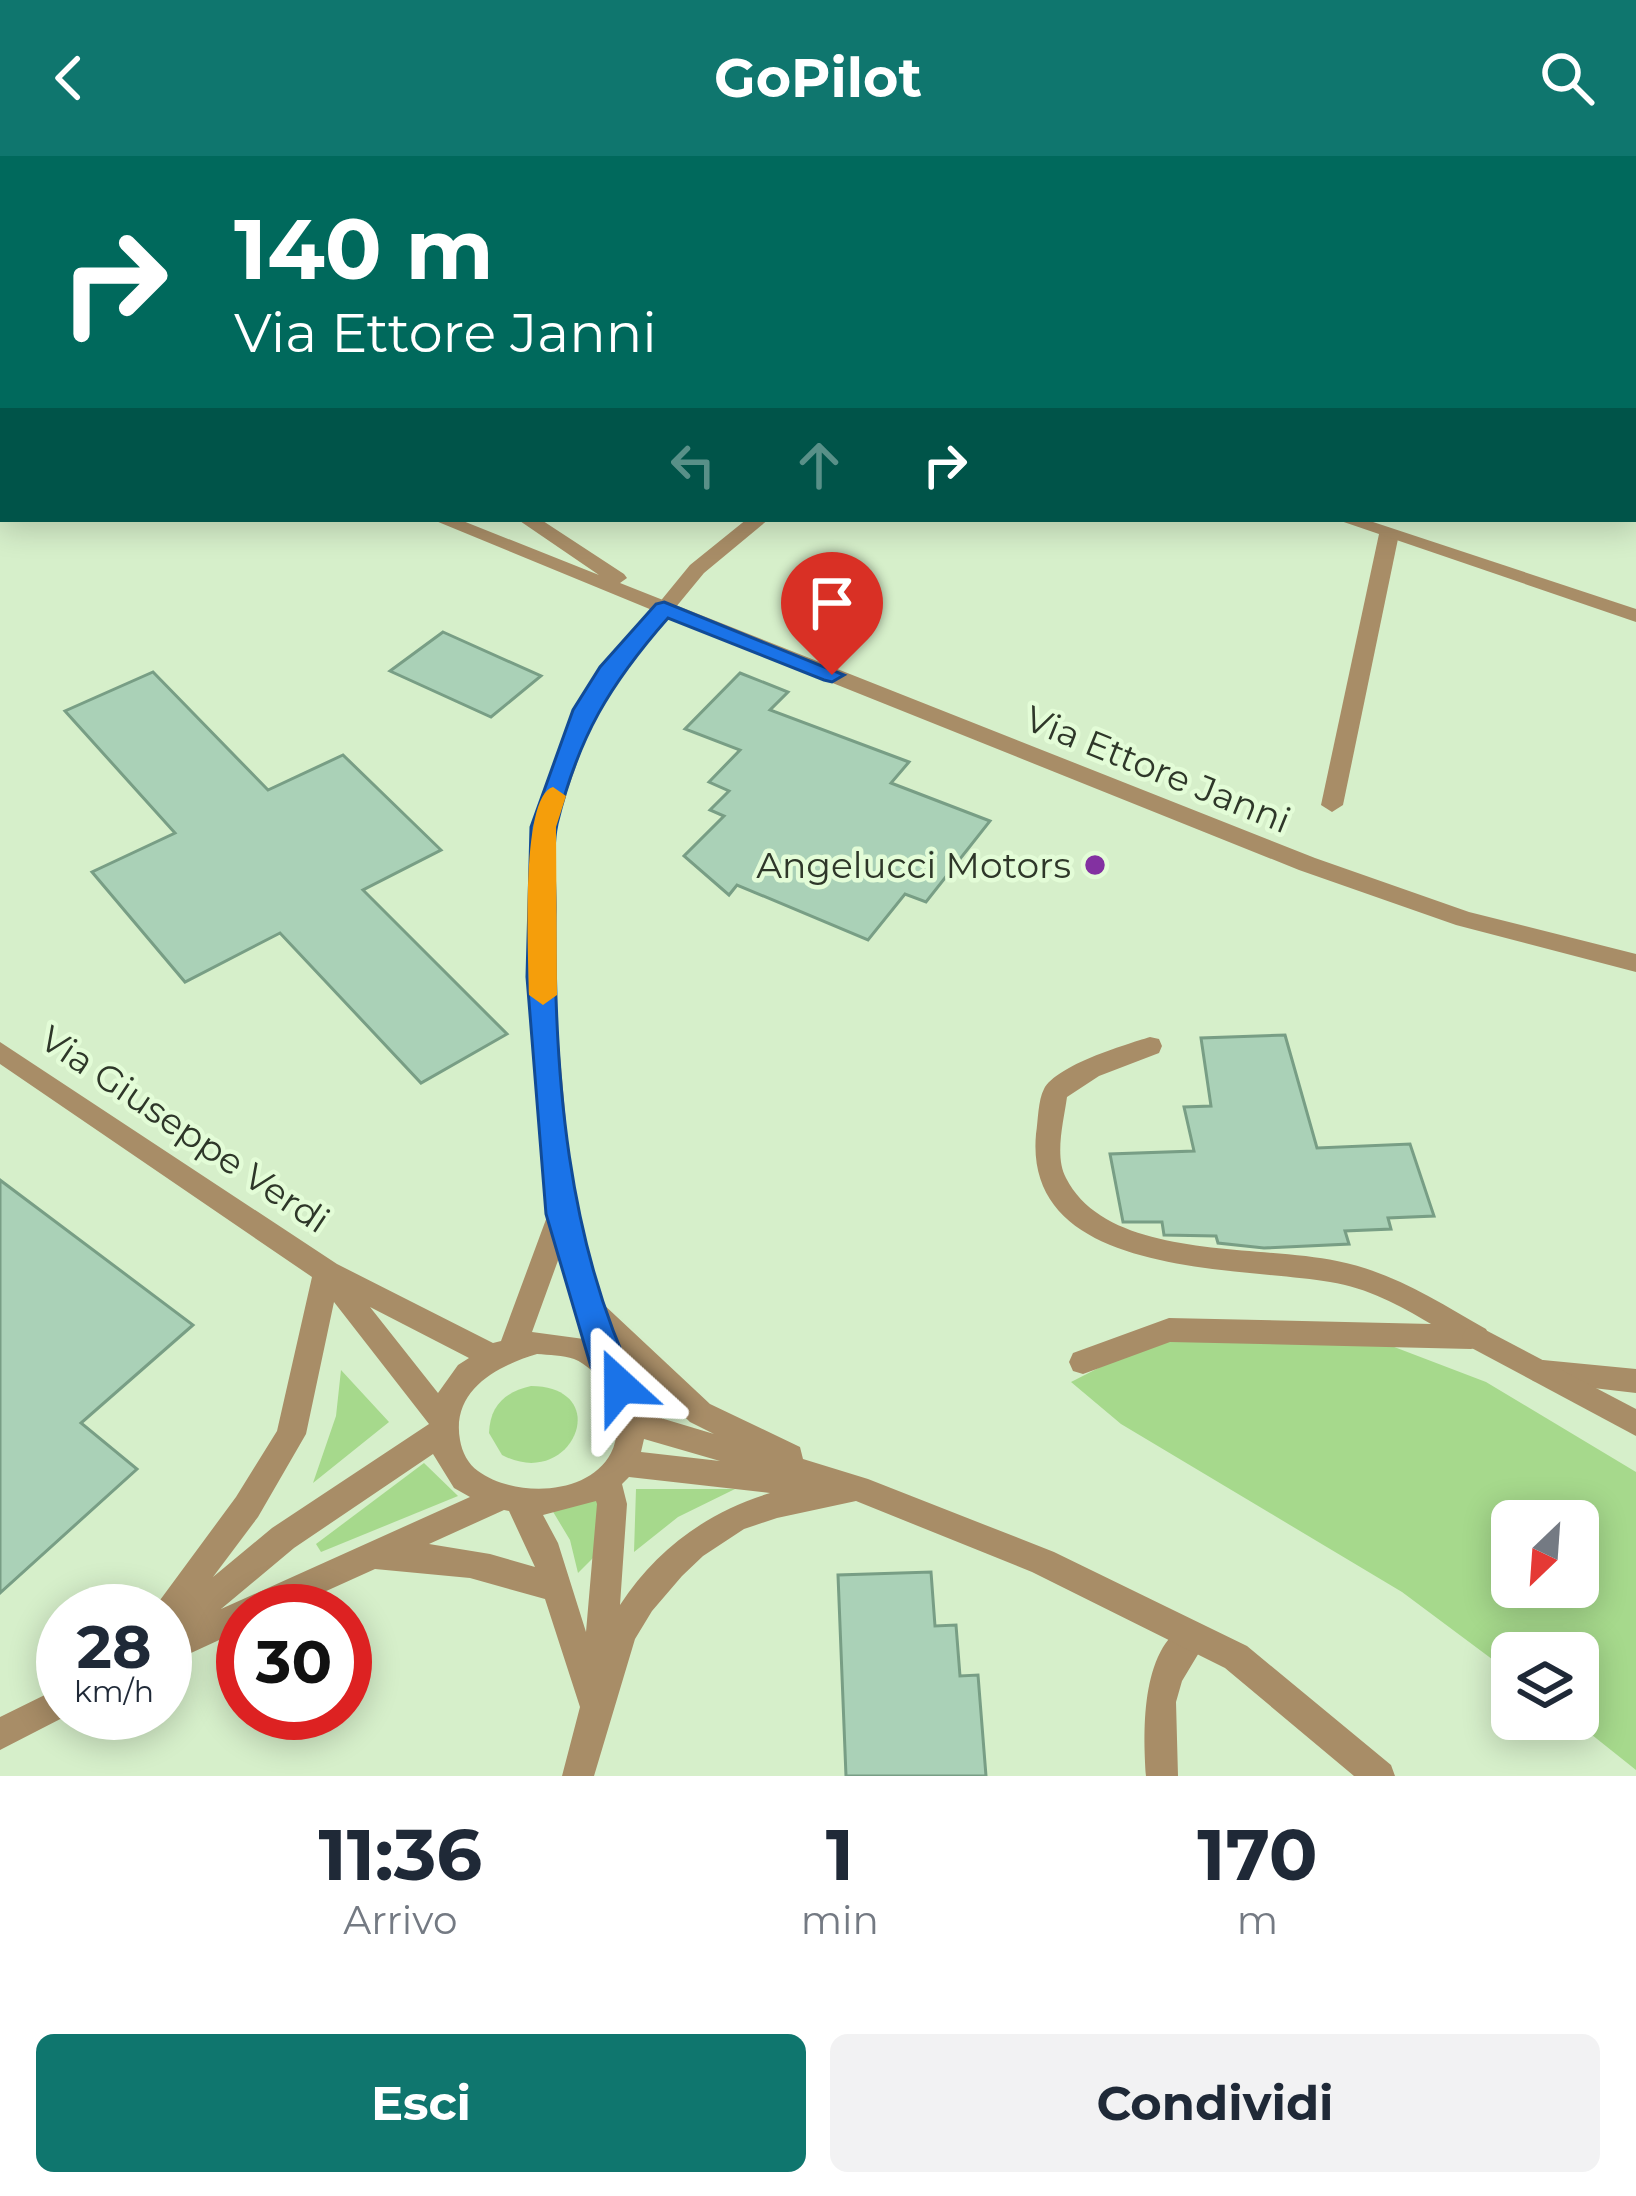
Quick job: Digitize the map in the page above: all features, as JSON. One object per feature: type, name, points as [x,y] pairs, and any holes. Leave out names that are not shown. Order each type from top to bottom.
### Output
[{"type":"street","points":[[448,522],[664,609]]},
{"type":"street","points":[[532,522],[664,609]]},
{"type":"street","points":[[596,1712],[614,1471],[630,1422],[630,1407],[607,1367],[561,1214],[541,977],[543,827],[585,710],[608,672],[697,569],[755,522]]},
{"type":"street","points":[[1354,522],[1636,616]]},
{"type":"street","points":[[1332,805],[1389,534]]},
{"type":"street","name":"Via Ettore Janni","points":[[664,609],[1307,864],[1464,919],[1636,963]]},
{"type":"street","points":[[1150,1046],[1110,1060],[1054,1092],[1053,1181],[1075,1208],[1117,1239],[1184,1255],[1320,1268],[1371,1280],[1636,1423]]},
{"type":"street","name":"Via Giuseppe Verdi","points":[[0,1051],[327,1272],[501,1350]]},
{"type":"street","points":[[561,1214],[501,1350],[456,1384],[441,1425],[449,1462],[462,1478],[509,1500],[543,1543],[596,1712]]},
{"type":"street","name":"Via Giuseppe Verdi","points":[[327,1272],[441,1425]]},
{"type":"street","name":"Via Giuseppe Verdi","points":[[189,1584],[247,1507],[291,1434],[327,1272]]},
{"type":"street","points":[[590,1307],[700,1413],[857,1488],[1043,1562],[1236,1658],[1378,1776]]},
{"type":"street","points":[[1083,1362],[1169,1330],[1476,1337]]},
{"type":"street","points":[[501,1350],[567,1345],[607,1367]]},
{"type":"street","points":[[1543,1372],[1636,1381]]},
{"type":"street","points":[[630,1422],[857,1488]]},
{"type":"street","points":[[192,1614],[283,1538],[441,1425]]},
{"type":"street","points":[[305,1584],[509,1500],[577,1496],[614,1471],[857,1488]]},
{"type":"street","points":[[578,1776],[625,1624],[649,1589],[694,1543],[740,1514],[857,1488]]},
{"type":"street","points":[[364,1556],[444,1556],[502,1569],[557,1589]]},
{"type":"street","points":[[1162,1776],[1156,1707],[1169,1668],[1193,1636]]},
{"type":"street","points":[[0,1734],[36,1715]]},
{"type":"green space","points":[[1174,1338],[1389,1345],[1486,1382],[1636,1472],[1636,1770],[1598,1740],[1599,1632],[1491,1632],[1491,1658],[1402,1592],[1121,1424],[1071,1382],[1124,1355]]},
{"type":"green space","points":[[341,1370],[389,1422],[313,1483],[336,1416]]},
{"type":"green space","points":[[531,1386],[557,1391],[572,1402],[578,1418],[575,1435],[564,1450],[548,1460],[527,1463],[502,1455],[489,1433],[501,1401]]},
{"type":"green space","points":[[424,1463],[458,1496],[321,1552],[316,1544]]},
{"type":"green space","points":[[636,1489],[735,1489],[678,1517],[634,1552]]},
{"type":"green space","points":[[598,1500],[598,1553],[578,1573],[570,1540],[549,1505]]},
{"type":"building","points":[[443,632],[541,676],[491,717],[390,671]]},
{"type":"building","points":[[153,672],[268,790],[343,755],[441,850],[363,890],[507,1034],[421,1083],[280,933],[185,982],[92,872],[175,833],[65,711]]},
{"type":"building","points":[[740,673],[788,692],[770,710],[909,762],[891,783],[990,821],[926,902],[905,894],[868,940],[737,885],[729,895],[684,856],[724,816],[710,810],[729,791],[709,782],[740,750],[685,729]]},
{"type":"building","points":[[1285,1035],[1317,1148],[1410,1144],[1434,1216],[1388,1218],[1391,1229],[1345,1231],[1349,1244],[1264,1248],[1218,1243],[1216,1236],[1164,1235],[1162,1222],[1123,1222],[1110,1154],[1194,1151],[1184,1107],[1211,1106],[1201,1038]]},
{"type":"building","points":[[0,1180],[193,1325],[81,1423],[137,1469],[0,1593]]},
{"type":"building","points":[[931,1572],[935,1626],[956,1625],[960,1676],[978,1675],[986,1776],[846,1776],[838,1575]]},
{"type":"slow traffic","points":[[543,995],[543,827],[553,796]]},
{"type":"place","name":"Angelucci Motors","points":[[1095,865]]},
{"type":"route","points":[[620,1386],[607,1367],[561,1214],[541,977],[543,827],[585,710],[608,672],[664,609],[832,675]]}]
